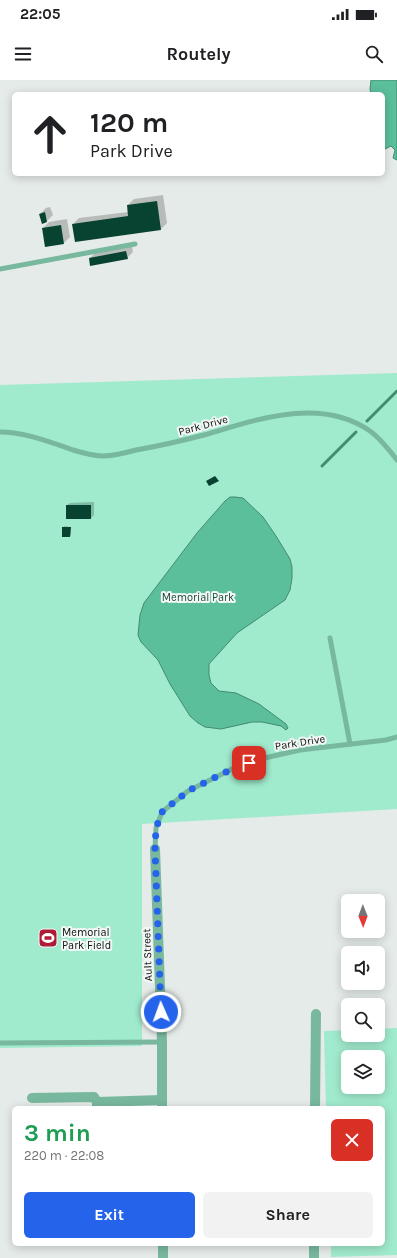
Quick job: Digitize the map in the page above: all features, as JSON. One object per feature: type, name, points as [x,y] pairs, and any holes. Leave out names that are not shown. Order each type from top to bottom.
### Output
[{"type":"street","name":"Ault Street","points":[[155,849],[162,1042],[162,1104]]},
{"type":"street","points":[[315,1106],[316,1014]]},
{"type":"street","points":[[32,1098],[94,1096],[97,1105],[162,1104]]},
{"type":"street","points":[[163,1246],[163,1258]]},
{"type":"street","points":[[314,1246],[314,1258]]},
{"type":"lane","points":[[0,269],[135,244]]},
{"type":"lane","name":"Park Drive","points":[[0,432],[27,435],[90,455],[102,456],[177,442],[289,413],[309,412],[343,418],[358,424],[371,432],[397,460]]},
{"type":"lane","points":[[330,638],[350,744]]},
{"type":"lane","name":"Park Drive","points":[[155,849],[156,828],[162,812],[188,791],[240,765],[300,750],[386,740],[397,737]]},
{"type":"lane","points":[[0,1043],[162,1042]]},
{"type":"green space","name":"Memorial Park","points":[[397,373],[397,809],[142,824],[142,1046],[0,1048],[0,385]]},
{"type":"green space","points":[[397,1028],[397,1255],[331,1257],[331,1246],[385,1246],[385,1106],[326,1106],[324,1031],[341,1030],[341,1042],[385,1042],[385,1029]]},
{"type":"shaded area","points":[[371,80],[397,80],[397,160],[393,158],[395,150],[391,146],[385,149],[385,92],[371,92]]},
{"type":"shaded area","points":[[230,497],[243,498],[263,517],[290,559],[292,578],[290,590],[285,600],[237,633],[209,664],[209,675],[211,683],[219,691],[236,693],[259,704],[286,724],[288,728],[286,730],[281,726],[262,722],[252,722],[221,729],[205,727],[198,723],[190,716],[170,684],[158,660],[141,642],[138,635],[140,615],[144,603],[197,533]]},
{"type":"building","points":[[157,201],[161,230],[75,242],[72,224],[128,216],[127,205]]},
{"type":"building","points":[[45,212],[47,222],[42,224],[39,214]]},
{"type":"building","points":[[61,225],[64,244],[45,247],[42,228]]},
{"type":"building","points":[[126,251],[128,259],[90,266],[89,258]]},
{"type":"building","points":[[215,476],[219,481],[209,486],[206,481]]},
{"type":"building","points":[[66,505],[91,505],[91,519],[66,519]]},
{"type":"building","points":[[62,527],[71,527],[70,537],[62,537]]},
{"type":"waterway","points":[[367,421],[397,391]]},
{"type":"waterway","points":[[322,466],[356,432]]},
{"type":"place","name":"Memorial Park Field","points":[[48,938]]},
{"type":"route","points":[[161,1012],[155,849],[156,828],[162,812],[188,791],[240,765],[249,763]]}]
